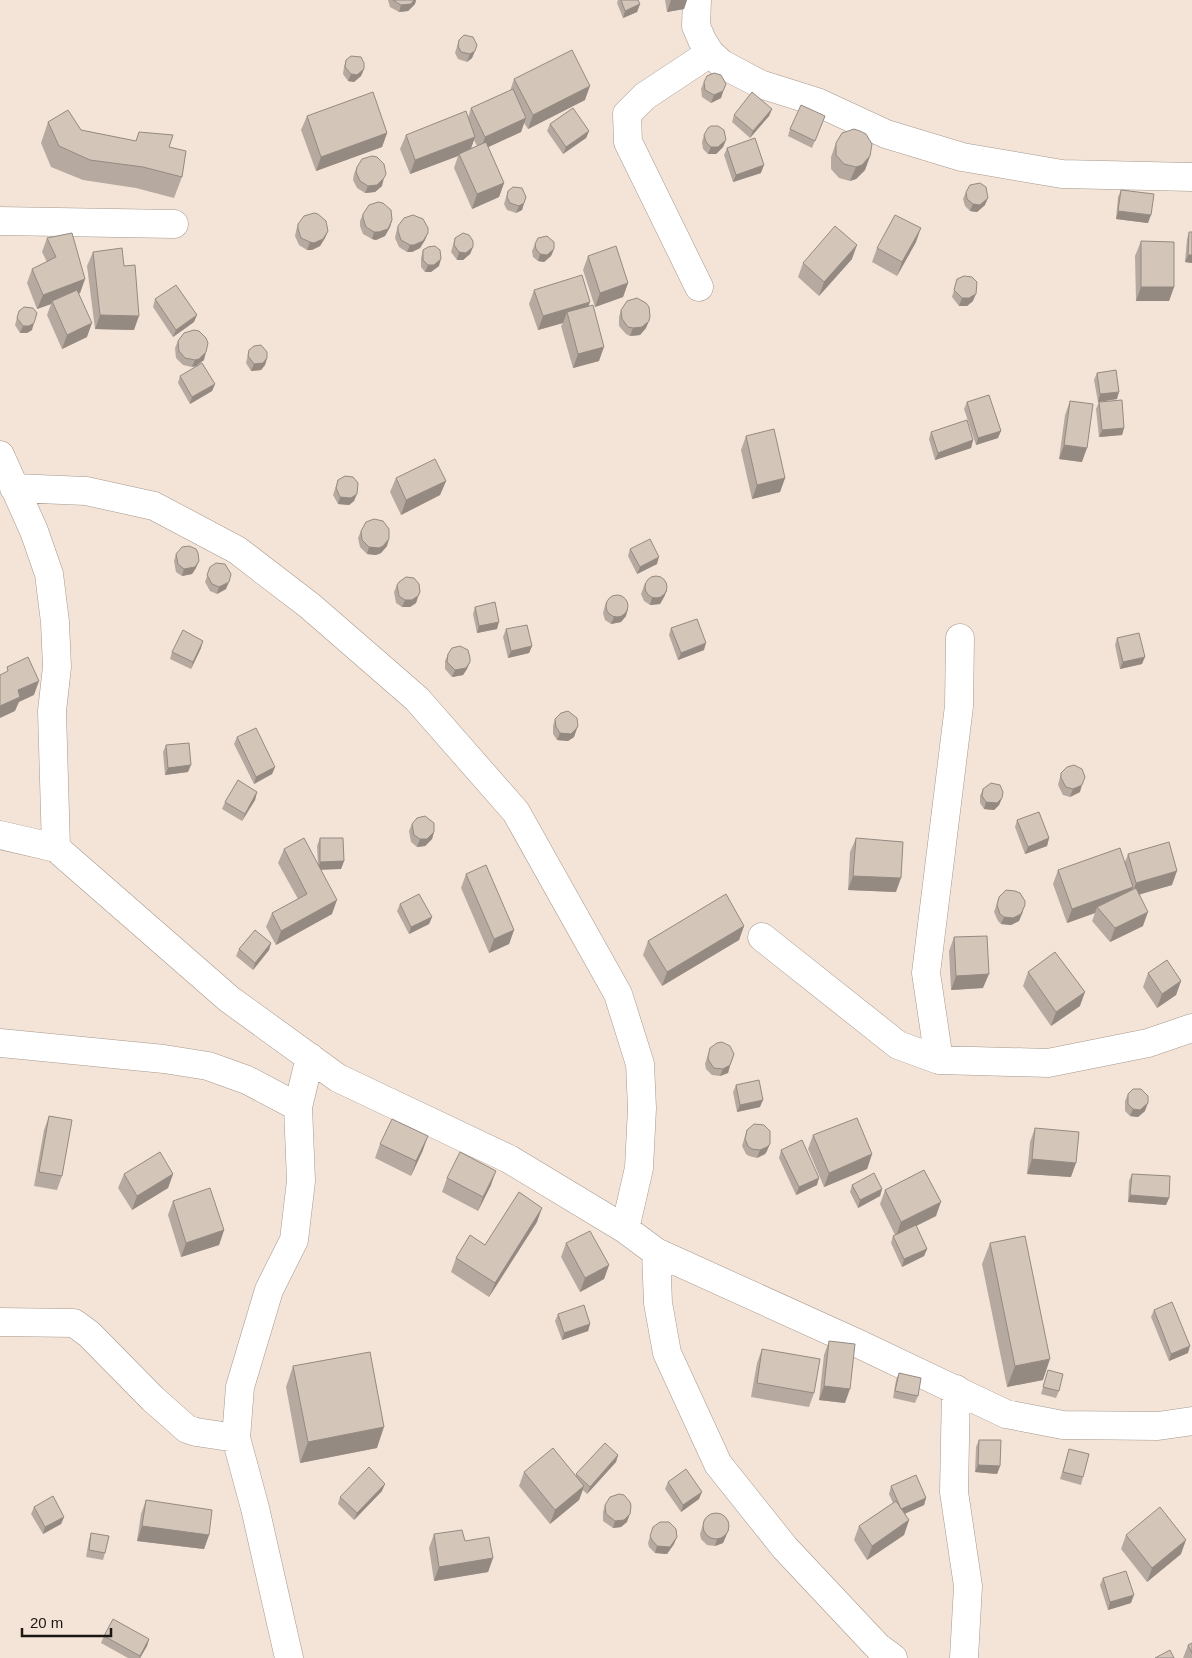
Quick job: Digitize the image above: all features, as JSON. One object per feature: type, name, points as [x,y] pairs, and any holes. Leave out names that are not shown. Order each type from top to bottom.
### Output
[{"type":"street","points":[[698,0],[696,26],[710,53],[722,64],[760,84],[817,102],[886,134],[962,156],[1062,174],[1192,177]]},
{"type":"street","points":[[699,288],[628,142],[627,114],[645,96],[710,53]]},
{"type":"street","points":[[0,221],[174,224]]},
{"type":"street","points":[[0,455],[34,531],[49,574],[55,622],[57,667],[52,711],[56,848]]},
{"type":"street","points":[[14,488],[86,491],[154,506],[237,550],[310,606],[417,699],[516,812],[618,994],[640,1064],[642,1108],[639,1168],[625,1229]]},
{"type":"street","points":[[939,1060],[926,973],[959,706],[960,638]]},
{"type":"street","points":[[0,835],[56,848],[229,999],[338,1078],[509,1159],[625,1229],[656,1252],[956,1389],[1006,1414],[1063,1425],[1158,1426],[1192,1421]]},
{"type":"street","points":[[762,937],[898,1045],[939,1060],[1048,1063],[1148,1043],[1192,1028]]},
{"type":"street","points":[[0,1043],[164,1059],[208,1066],[247,1080],[298,1107]]},
{"type":"street","points":[[289,1658],[257,1516],[236,1438],[240,1386],[269,1290],[294,1240],[301,1181],[298,1107],[310,1057]]},
{"type":"street","points":[[656,1252],[658,1303],[668,1353],[718,1464],[785,1548],[878,1646],[893,1658]]},
{"type":"street","points":[[0,1322],[74,1323],[89,1334],[153,1399],[187,1429],[236,1438]]},
{"type":"street","points":[[956,1389],[954,1492],[968,1586],[964,1658]]},
{"type":"building","points":[[393,0],[414,0],[411,4],[401,5]]},
{"type":"building","points":[[621,0],[638,0],[640,4],[625,11]]},
{"type":"building","points":[[464,35],[473,37],[477,45],[475,51],[470,54],[461,52],[458,46],[459,40]]},
{"type":"building","points":[[572,50],[590,86],[533,115],[514,79]]},
{"type":"building","points":[[351,56],[361,57],[364,63],[364,69],[357,75],[351,74],[345,67],[346,60]]},
{"type":"building","points":[[714,73],[721,75],[726,84],[723,91],[714,95],[705,90],[704,82],[707,76]]},
{"type":"building","points":[[513,89],[526,118],[485,137],[471,108]]},
{"type":"building","points":[[373,92],[387,133],[321,157],[307,116]]},
{"type":"building","points":[[752,92],[772,109],[753,131],[734,115]]},
{"type":"building","points":[[801,105],[825,116],[815,141],[790,129]]},
{"type":"building","points":[[573,108],[589,131],[566,147],[550,124]]},
{"type":"building","points":[[68,110],[81,130],[136,141],[139,132],[173,135],[169,147],[186,151],[182,177],[143,167],[90,160],[59,146],[48,122]]},
{"type":"building","points":[[466,111],[475,137],[415,160],[406,135]]},
{"type":"building","points":[[711,126],[718,126],[724,130],[726,140],[718,147],[711,147],[706,142],[704,135]]},
{"type":"building","points":[[854,129],[866,134],[872,144],[870,156],[862,165],[856,167],[844,164],[836,155],[836,143],[842,133]]},
{"type":"building","points":[[755,138],[764,165],[736,175],[727,148]]},
{"type":"building","points":[[486,142],[504,183],[477,194],[459,154]]},
{"type":"building","points":[[372,156],[377,157],[384,164],[386,174],[377,185],[368,186],[360,181],[356,172],[362,159]]},
{"type":"building","points":[[980,183],[986,187],[988,198],[980,205],[973,204],[967,199],[966,192],[970,185]]},
{"type":"building","points":[[513,187],[522,188],[526,197],[524,203],[519,206],[510,203],[507,197],[508,191]]},
{"type":"building","points":[[1121,190],[1154,194],[1151,215],[1118,211]]},
{"type":"building","points":[[378,202],[383,203],[391,210],[392,220],[388,229],[374,232],[366,227],[363,214],[369,205]]},
{"type":"building","points":[[314,213],[326,221],[328,231],[323,239],[314,243],[301,238],[298,224],[304,216]]},
{"type":"building","points":[[413,215],[423,219],[428,228],[428,233],[423,241],[410,245],[401,240],[398,226],[404,218]]},
{"type":"building","points":[[895,215],[921,228],[902,262],[877,248]]},
{"type":"building","points":[[835,226],[857,245],[824,282],[803,263]]},
{"type":"building","points":[[1189,232],[1192,232],[1192,255],[1188,255]]},
{"type":"building","points":[[72,233],[85,279],[43,295],[32,269],[56,257],[47,238]]},
{"type":"building","points":[[463,233],[469,235],[473,241],[473,247],[466,253],[459,252],[454,245],[455,238]]},
{"type":"building","points":[[547,236],[554,242],[554,249],[547,255],[540,254],[535,244],[538,238]]},
{"type":"building","points":[[1141,241],[1174,242],[1174,287],[1141,287]]},
{"type":"building","points":[[435,246],[440,250],[441,259],[434,265],[428,265],[423,260],[423,250]]},
{"type":"building","points":[[616,246],[628,283],[600,293],[588,256]]},
{"type":"building","points":[[122,248],[124,266],[135,265],[139,316],[100,315],[93,252]]},
{"type":"building","points":[[582,275],[590,302],[543,316],[534,290]]},
{"type":"building","points":[[964,276],[972,277],[977,282],[976,294],[969,298],[962,298],[954,290],[957,279]]},
{"type":"building","points":[[176,285],[197,315],[176,330],[155,299]]},
{"type":"building","points":[[77,290],[92,323],[67,335],[52,301]]},
{"type":"building","points":[[637,298],[649,307],[649,321],[642,327],[628,327],[622,319],[621,310],[627,301]]},
{"type":"building","points":[[593,305],[604,347],[578,354],[567,312]]},
{"type":"building","points":[[24,307],[33,308],[37,313],[34,323],[29,326],[23,326],[17,318],[19,311]]},
{"type":"building","points":[[194,330],[199,331],[208,343],[206,352],[199,359],[195,360],[185,358],[179,351],[178,341],[184,333]]},
{"type":"building","points":[[261,345],[267,352],[267,358],[263,363],[254,364],[248,356],[249,350],[254,346]]},
{"type":"building","points":[[202,363],[215,384],[192,397],[180,376]]},
{"type":"building","points":[[1116,370],[1119,392],[1100,394],[1097,373]]},
{"type":"building","points":[[989,395],[1001,431],[978,438],[967,402]]},
{"type":"building","points":[[1122,400],[1124,428],[1102,430],[1099,402]]},
{"type":"building","points":[[1070,401],[1093,404],[1087,448],[1064,445]]},
{"type":"building","points":[[967,420],[973,440],[938,453],[931,432]]},
{"type":"building","points":[[774,429],[785,478],[757,485],[746,436]]},
{"type":"building","points":[[435,459],[446,481],[406,500],[396,478]]},
{"type":"building","points":[[345,476],[353,477],[358,483],[357,494],[351,498],[340,497],[336,488],[338,480]]},
{"type":"building","points":[[374,519],[383,521],[389,529],[389,539],[379,548],[369,547],[362,540],[361,531],[366,522]]},
{"type":"building","points":[[650,539],[659,557],[640,567],[630,549]]},
{"type":"building","points":[[189,546],[196,549],[199,561],[195,567],[184,569],[178,564],[176,554],[182,547]]},
{"type":"building","points":[[216,563],[225,564],[231,574],[229,582],[219,587],[212,584],[207,575],[210,567]]},
{"type":"building","points":[[656,576],[664,579],[667,587],[664,595],[656,598],[648,595],[645,587],[648,579]]},
{"type":"building","points":[[406,577],[414,578],[419,584],[420,592],[412,600],[405,600],[399,596],[397,585]]},
{"type":"building","points":[[617,595],[625,598],[628,606],[625,614],[617,617],[609,614],[606,606],[609,598]]},
{"type":"building","points":[[495,602],[499,622],[479,626],[475,607]]},
{"type":"building","points":[[697,619],[706,643],[681,653],[671,628]]},
{"type":"building","points":[[527,625],[532,646],[511,651],[506,629]]},
{"type":"building","points":[[183,630],[203,641],[193,662],[172,652]]},
{"type":"building","points":[[1139,633],[1145,657],[1123,662],[1117,638]]},
{"type":"building","points":[[460,646],[468,650],[470,662],[466,668],[455,670],[447,662],[448,654],[452,648]]},
{"type":"building","points":[[28,657],[39,681],[18,690],[20,697],[0,706],[0,675],[8,671],[7,667]]},
{"type":"building","points":[[568,711],[577,718],[578,726],[571,734],[560,733],[556,727],[555,719],[561,713]]},
{"type":"building","points":[[256,728],[275,767],[256,777],[237,737]]},
{"type":"building","points":[[189,743],[191,765],[168,768],[166,745]]},
{"type":"building","points":[[1074,765],[1082,769],[1085,777],[1082,785],[1073,789],[1066,787],[1061,778],[1061,773],[1067,767]]},
{"type":"building","points":[[238,780],[257,792],[245,814],[225,802]]},
{"type":"building","points":[[991,783],[1000,785],[1003,792],[1002,798],[997,803],[986,802],[982,796],[983,789]]},
{"type":"building","points":[[1039,812],[1049,838],[1028,847],[1017,820]]},
{"type":"building","points":[[425,816],[434,823],[434,832],[427,839],[420,839],[414,835],[412,824],[417,818]]},
{"type":"building","points":[[304,838],[337,900],[281,931],[272,913],[307,894],[284,849]]},
{"type":"building","points":[[320,838],[343,838],[344,861],[320,862]]},
{"type":"building","points":[[856,838],[903,842],[901,878],[853,876]]},
{"type":"building","points":[[1169,842],[1177,871],[1136,883],[1128,854]]},
{"type":"building","points":[[1120,848],[1133,887],[1072,909],[1058,870]]},
{"type":"building","points":[[486,865],[514,930],[494,939],[466,874]]},
{"type":"building","points":[[1136,888],[1148,912],[1115,928],[1097,907]]},
{"type":"building","points":[[1006,890],[1020,893],[1025,901],[1021,914],[1013,918],[1004,917],[1000,914],[997,905],[999,897]]},
{"type":"building","points":[[419,894],[432,917],[411,927],[400,904]]},
{"type":"building","points":[[726,894],[744,926],[667,972],[648,941]]},
{"type":"building","points":[[255,930],[271,943],[255,963],[239,949]]},
{"type":"building","points":[[987,936],[989,974],[956,976],[954,937]]},
{"type":"building","points":[[1055,952],[1085,992],[1056,1012],[1028,972]]},
{"type":"building","points":[[1167,960],[1181,981],[1162,994],[1148,973]]},
{"type":"building","points":[[722,1042],[730,1046],[734,1054],[730,1065],[723,1069],[714,1068],[708,1057],[710,1048]]},
{"type":"building","points":[[759,1080],[763,1100],[740,1105],[736,1085]]},
{"type":"building","points":[[1133,1089],[1141,1089],[1148,1096],[1148,1103],[1140,1110],[1133,1109],[1128,1104],[1128,1094]]},
{"type":"building","points":[[49,1116],[72,1120],[62,1176],[39,1172]]},
{"type":"building","points":[[857,1118],[872,1154],[829,1173],[813,1135]]},
{"type":"building","points":[[392,1119],[428,1136],[416,1161],[380,1144]]},
{"type":"building","points":[[754,1124],[764,1125],[770,1131],[770,1144],[760,1150],[752,1149],[748,1146],[745,1139],[747,1130]]},
{"type":"building","points":[[1035,1128],[1079,1132],[1076,1163],[1032,1159]]},
{"type":"building","points":[[802,1140],[819,1178],[799,1187],[781,1150]]},
{"type":"building","points":[[160,1152],[173,1174],[137,1196],[124,1174]]},
{"type":"building","points":[[460,1152],[496,1171],[483,1197],[447,1178]]},
{"type":"building","points":[[924,1170],[941,1202],[901,1222],[885,1190]]},
{"type":"building","points":[[874,1173],[882,1189],[860,1200],[852,1185]]},
{"type":"building","points":[[1132,1174],[1170,1176],[1169,1198],[1130,1195]]},
{"type":"building","points":[[210,1188],[224,1230],[186,1243],[173,1201]]},
{"type":"building","points":[[519,1192],[542,1208],[495,1283],[456,1258],[470,1235],[485,1245]]},
{"type":"building","points":[[916,1225],[927,1249],[904,1259],[893,1236]]},
{"type":"building","points":[[590,1231],[609,1265],[585,1278],[566,1243]]},
{"type":"building","points":[[1025,1236],[1050,1359],[1015,1366],[990,1243]]},
{"type":"building","points":[[1172,1302],[1190,1346],[1171,1354],[1154,1310]]},
{"type":"building","points":[[584,1305],[590,1324],[564,1333],[558,1314]]},
{"type":"building","points":[[829,1341],[855,1344],[850,1389],[824,1386]]},
{"type":"building","points":[[762,1349],[820,1359],[814,1393],[757,1383]]},
{"type":"building","points":[[370,1352],[384,1427],[308,1442],[293,1366]]},
{"type":"building","points":[[1048,1370],[1063,1374],[1059,1391],[1043,1387]]},
{"type":"building","points":[[899,1373],[921,1378],[918,1396],[895,1391]]},
{"type":"building","points":[[979,1440],[1001,1440],[1000,1466],[978,1465]]},
{"type":"building","points":[[605,1443],[618,1455],[590,1487],[576,1474]]},
{"type":"building","points":[[553,1448],[584,1486],[555,1510],[524,1472]]},
{"type":"building","points":[[1069,1449],[1089,1454],[1083,1477],[1063,1472]]},
{"type":"building","points":[[369,1467],[385,1484],[357,1513],[340,1497]]},
{"type":"building","points":[[686,1469],[702,1492],[683,1505],[668,1482]]},
{"type":"building","points":[[916,1475],[926,1498],[901,1509],[891,1486]]},
{"type":"building","points":[[619,1494],[624,1495],[630,1502],[630,1514],[624,1520],[615,1521],[606,1514],[605,1505],[610,1497]]},
{"type":"building","points":[[53,1496],[64,1517],[45,1527],[34,1507]]},
{"type":"building","points":[[146,1500],[212,1510],[209,1535],[142,1526]]},
{"type":"building","points":[[896,1501],[909,1520],[872,1546],[859,1526]]},
{"type":"building","points":[[1160,1507],[1186,1540],[1152,1568],[1126,1535]]},
{"type":"building","points":[[716,1513],[725,1517],[729,1526],[725,1535],[716,1539],[707,1535],[703,1526],[707,1517]]},
{"type":"building","points":[[660,1522],[669,1522],[676,1529],[677,1537],[670,1547],[657,1546],[650,1536],[653,1527]]},
{"type":"building","points":[[462,1530],[465,1541],[489,1537],[493,1558],[439,1567],[434,1534]]},
{"type":"building","points":[[91,1533],[109,1536],[105,1553],[89,1550]]},
{"type":"building","points":[[1126,1571],[1134,1595],[1110,1602],[1103,1578]]},
{"type":"building","points":[[113,1619],[149,1639],[140,1656],[104,1636]]},
{"type":"building","points":[[1192,1643],[1192,1653],[1188,1645]]},
{"type":"building","points":[[1170,1650],[1174,1658],[1155,1658]]}]
